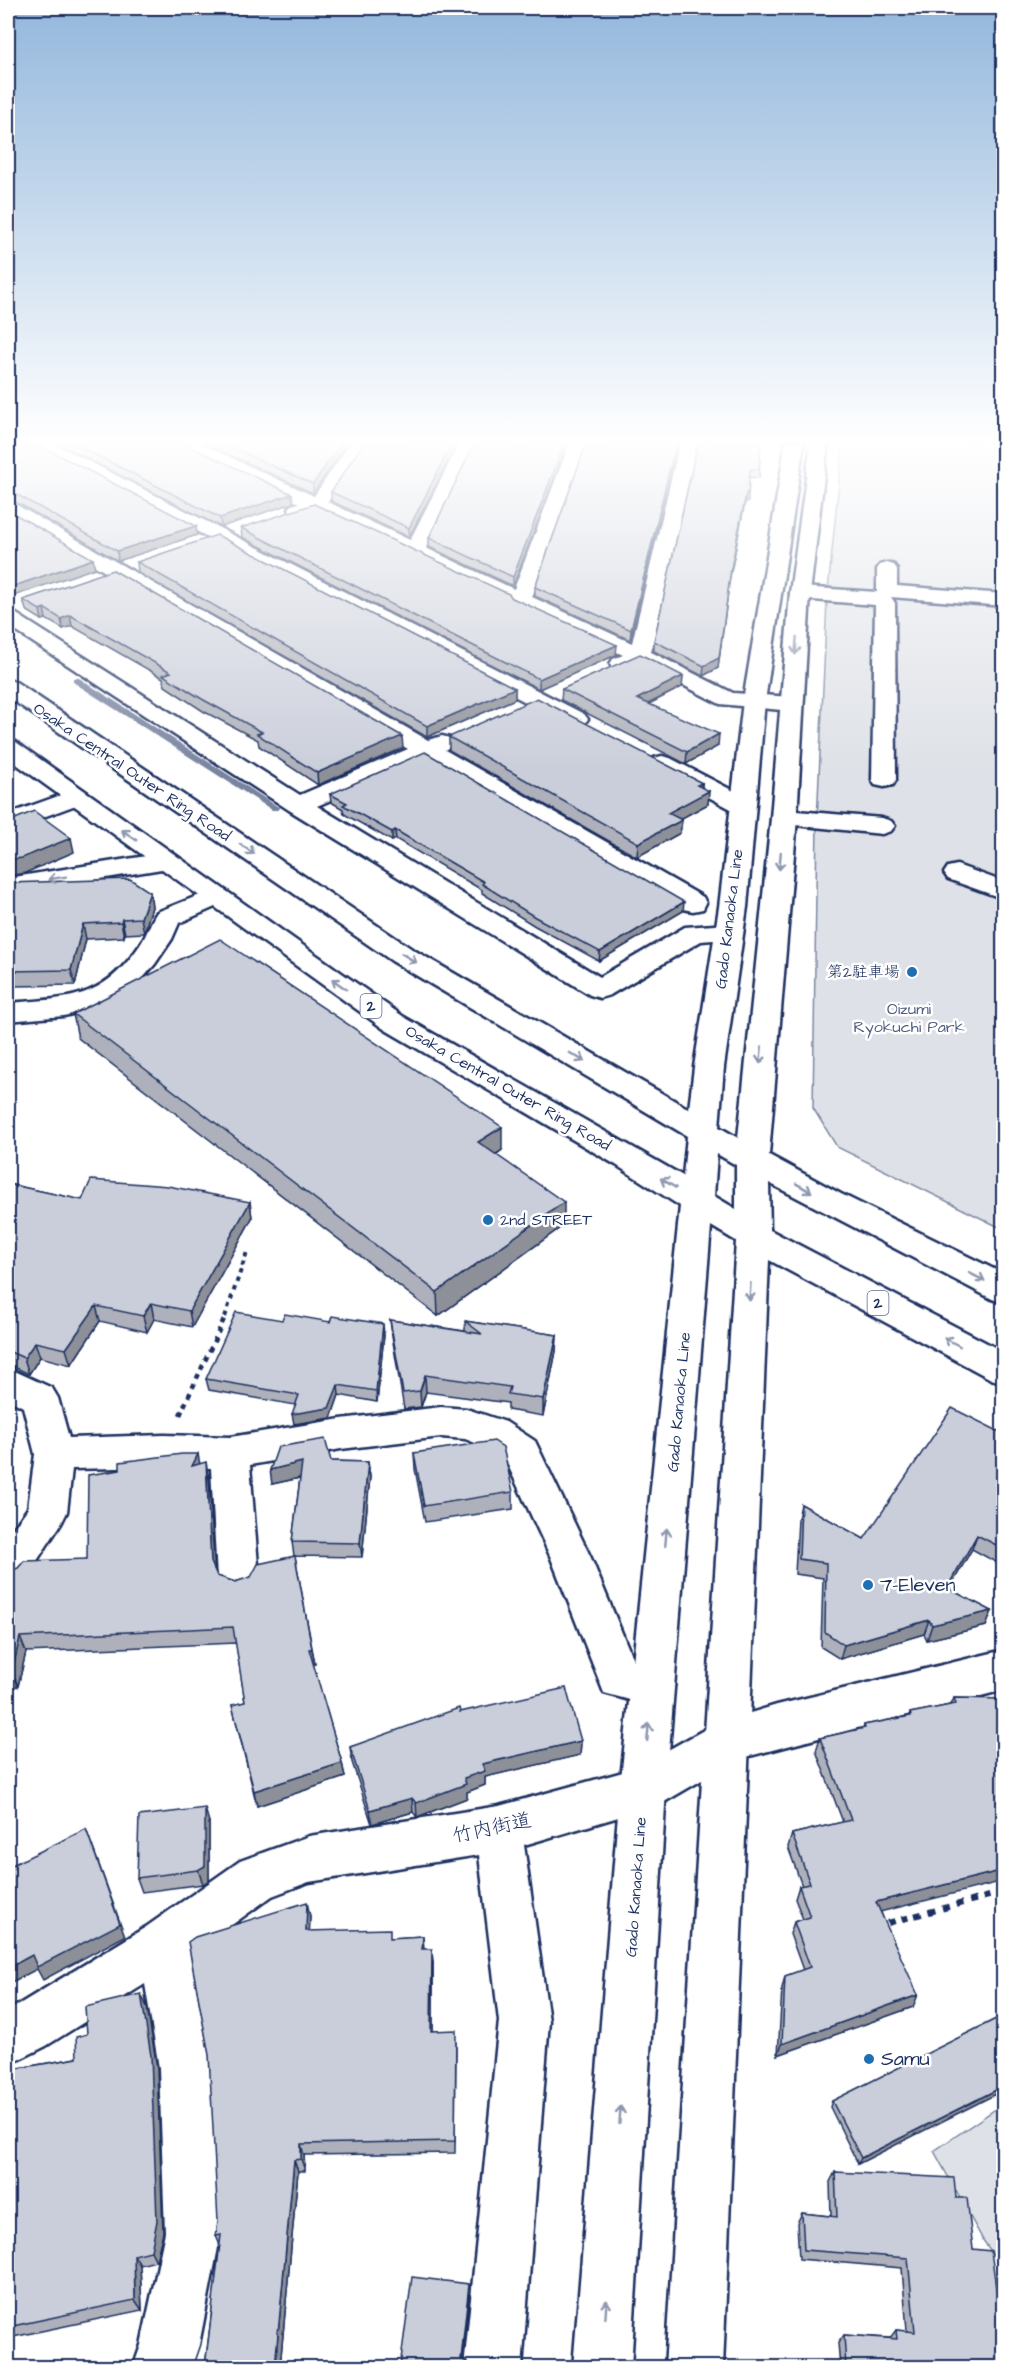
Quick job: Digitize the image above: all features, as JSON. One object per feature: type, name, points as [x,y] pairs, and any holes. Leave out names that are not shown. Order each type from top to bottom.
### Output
[{"type":"street","points":[[98,553],[127,567],[427,749],[693,903]]},
{"type":"street","points":[[257,553],[551,696],[592,727]]},
{"type":"street","points":[[421,553],[640,655],[728,699],[792,704]]},
{"type":"street","points":[[520,601],[538,553]]},
{"type":"street","points":[[640,655],[664,553]]},
{"type":"street","name":"Gado Kanaoka Line","points":[[602,2367],[643,1789],[709,1067],[729,932],[754,701],[777,553]]},
{"type":"street","points":[[694,2367],[753,1236],[752,1160],[784,818],[800,593],[805,553]]},
{"type":"street","points":[[95,578],[127,567]]},
{"type":"street","points":[[887,570],[886,591],[1004,600]]},
{"type":"street","points":[[800,593],[878,598],[885,603],[884,780]]},
{"type":"street","points":[[11,609],[298,805],[600,989],[695,933],[729,932]]},
{"type":"street","points":[[600,673],[640,655]]},
{"type":"street","name":"Osaka Central Outer Ring Road","points":[[8,687],[402,955],[752,1160],[829,1202],[1004,1290]]},
{"type":"street","points":[[520,709],[551,696]]},
{"type":"street","points":[[298,805],[458,736]]},
{"type":"street","name":"Osaka Central Outer Ring Road","points":[[8,747],[394,1023],[627,1157],[753,1236],[1004,1369]]},
{"type":"street","points":[[644,754],[742,805]]},
{"type":"street","points":[[8,823],[75,797]]},
{"type":"street","points":[[784,818],[882,826]]},
{"type":"street","points":[[8,886],[165,861]]},
{"type":"street","points":[[957,873],[1004,891]]},
{"type":"street","points":[[8,1012],[53,1010],[98,999],[117,989],[150,953],[162,934],[167,918],[215,897]]},
{"type":"street","points":[[8,1383],[39,1398],[54,1454],[47,1512],[8,1569]]},
{"type":"street","points":[[54,1454],[164,1451],[230,1453],[340,1434],[441,1422],[467,1424],[492,1433],[521,1452],[571,1558],[619,1679],[652,1686]]},
{"type":"street","points":[[230,1453],[238,1578]]},
{"type":"street","name":"竹内街道","points":[[8,2039],[163,1944],[256,1878],[309,1859],[499,1829],[643,1789],[727,1741],[777,1726],[1004,1670]]},
{"type":"street","points":[[493,2367],[524,2021],[499,1829]]},
{"type":"street","points":[[162,2367],[170,2345],[193,2232],[185,2068],[163,1944]]},
{"type":"path","points":[[164,1451],[230,1306],[248,1249]]},
{"type":"path","points":[[888,1923],[1004,1892]]},
{"type":"green space","name":"Oizumi Ryokuchi Park","points":[[832,553],[1003,553],[1003,1229],[837,1147],[813,1108],[817,821],[827,600]]},
{"type":"green space","points":[[1003,2104],[1003,2268],[983,2240],[934,2151]]},
{"type":"building","points":[[8,553],[82,553],[93,559],[8,588]]},
{"type":"building","points":[[164,553],[252,553],[515,688],[427,726],[137,562]]},
{"type":"building","points":[[290,553],[420,553],[509,594],[512,598],[617,645],[539,679]]},
{"type":"building","points":[[461,553],[522,553],[513,577]]},
{"type":"building","points":[[547,553],[649,553],[631,630],[535,587]]},
{"type":"building","points":[[673,553],[734,553],[719,658],[704,666],[654,641]]},
{"type":"building","points":[[113,570],[402,736],[317,773],[257,734],[262,732],[163,675],[171,672],[70,615],[61,619],[44,608],[40,610],[23,600]]},
{"type":"building","points":[[640,654],[683,676],[637,699],[719,734],[687,752],[562,689]]},
{"type":"building","points":[[537,698],[702,783],[697,785],[709,791],[668,813],[682,820],[638,843],[449,737]]},
{"type":"building","points":[[425,752],[684,902],[600,952],[535,917],[482,884],[484,882],[395,830],[392,832],[343,805],[347,803],[330,794]]},
{"type":"building","points":[[34,811],[71,838],[22,858],[8,860],[8,822]]},
{"type":"building","points":[[130,879],[150,892],[141,918],[122,919],[121,922],[83,924],[71,970],[8,971],[8,883]]},
{"type":"building","points":[[220,939],[502,1127],[478,1142],[564,1202],[437,1292],[73,1014]]},
{"type":"building","points":[[91,1180],[168,1186],[250,1202],[189,1311],[151,1303],[143,1316],[96,1306],[66,1349],[35,1342],[24,1358],[8,1351],[8,1292],[10,1288],[8,1288],[8,1184],[82,1200]]},
{"type":"building","points":[[236,1312],[282,1320],[285,1314],[330,1322],[332,1316],[383,1324],[376,1391],[338,1385],[329,1408],[292,1414],[299,1395],[206,1379]]},
{"type":"building","points":[[390,1320],[482,1334],[465,1321],[557,1335],[543,1399],[508,1394],[510,1387],[425,1375],[420,1391],[403,1393]]},
{"type":"building","points":[[952,1408],[1004,1434],[1004,1549],[977,1535],[947,1588],[992,1611],[932,1625],[929,1620],[844,1645],[825,1632],[826,1563],[799,1559],[801,1504],[864,1539]]},
{"type":"building","points":[[325,1439],[331,1461],[368,1462],[360,1543],[292,1542],[302,1462],[270,1470],[278,1447]]},
{"type":"building","points":[[494,1441],[503,1447],[513,1492],[424,1506],[414,1453]]},
{"type":"building","points":[[198,1454],[192,1466],[206,1462],[211,1562],[217,1576],[235,1582],[251,1577],[258,1564],[295,1556],[312,1649],[309,1649],[342,1763],[254,1791],[232,1705],[245,1702],[233,1627],[20,1637],[12,1671],[8,1671],[8,1572],[18,1568],[24,1561],[87,1559],[88,1475],[120,1470],[120,1462]]},
{"type":"building","points":[[566,1688],[581,1741],[482,1764],[485,1771],[464,1778],[466,1784],[416,1803],[412,1798],[370,1810],[350,1747],[459,1708],[460,1712]]},
{"type":"building","points":[[954,1698],[1004,1699],[1004,1870],[876,1902],[918,1995],[782,2044],[785,1976],[810,1967],[794,1922],[810,1917],[799,1886],[810,1884],[792,1834],[851,1820],[820,1738],[865,1728],[864,1725],[911,1716],[910,1713],[956,1704]]},
{"type":"building","points":[[205,1808],[205,1866],[198,1870],[137,1878],[139,1816]]},
{"type":"building","points":[[86,1829],[120,1924],[37,1967],[32,1955],[8,1968],[8,1867]]},
{"type":"building","points":[[307,1902],[306,1931],[390,1929],[390,1938],[423,1936],[422,1949],[432,1949],[431,2031],[456,2030],[455,2141],[301,2144],[301,2159],[294,2160],[275,2367],[205,2367],[221,2235],[216,2236],[218,2221],[209,2055],[188,1942],[195,1937]]},
{"type":"building","points":[[141,1994],[151,2056],[157,2221],[151,2251],[134,2255],[135,2300],[8,2327],[8,2070],[77,2058],[76,2037],[87,2034],[85,2007]]},
{"type":"building","points":[[1004,2015],[1004,2086],[861,2158],[832,2101]]},
{"type":"building","points":[[835,2172],[954,2178],[956,2198],[967,2198],[973,2249],[991,2251],[1002,2332],[1004,2332],[1004,2367],[846,2367],[844,2335],[897,2339],[896,2330],[915,2332],[908,2258],[804,2250],[802,2213],[837,2217]]},
{"type":"building","points":[[412,2277],[469,2284],[461,2359],[467,2362],[466,2367],[400,2367]]},
{"type":"waterway","points":[[76,680],[275,808]]},
{"type":"place","name":"第2駐車場","points":[[912,972]]},
{"type":"place","name":"2nd STREET","points":[[488,1220]]},
{"type":"place","name":"7-Eleven","points":[[868,1585]]},
{"type":"place","name":"Samu","points":[[869,2059]]}]
